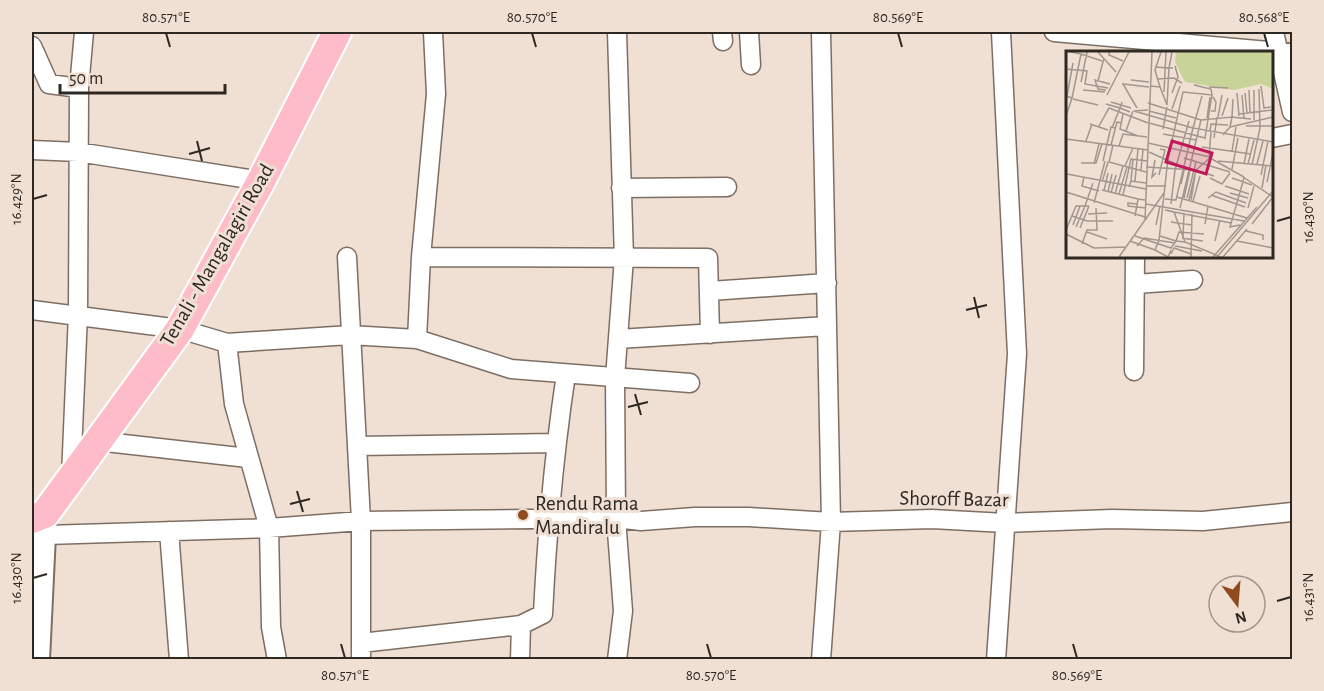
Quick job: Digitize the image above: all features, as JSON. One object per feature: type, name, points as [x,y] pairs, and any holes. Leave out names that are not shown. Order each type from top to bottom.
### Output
[{"type":"main road","name":"Tenali - Mangalagiri Road","points":[[41,522],[97,441],[180,329],[261,181],[337,32]]},
{"type":"street","points":[[71,479],[78,314],[79,88],[84,32]]},
{"type":"street","points":[[417,339],[421,257],[436,94],[433,32]]},
{"type":"street","points":[[617,32],[624,258],[615,378],[616,518],[623,611],[617,660]]},
{"type":"street","points":[[749,32],[751,64]]},
{"type":"street","points":[[821,32],[831,522],[821,660]]},
{"type":"street","points":[[996,660],[1017,354],[1001,32]]},
{"type":"street","points":[[1054,32],[1184,36],[1286,53]]},
{"type":"street","points":[[1274,32],[1286,53],[1293,112]]},
{"type":"street","points":[[32,46],[49,84],[79,88]]},
{"type":"street","points":[[1273,138],[1293,134]]},
{"type":"street","points":[[32,150],[78,152],[261,181]]},
{"type":"street","points":[[621,188],[727,187]]},
{"type":"street","points":[[347,257],[361,521],[361,651],[521,625],[543,614],[547,520],[555,443],[566,374]]},
{"type":"street","points":[[421,257],[708,258],[710,334]]},
{"type":"street","points":[[1134,370],[1136,258]]},
{"type":"street","points":[[1135,284],[1194,280]]},
{"type":"street","points":[[710,291],[826,283]]},
{"type":"street","points":[[32,310],[78,314],[180,329],[227,343],[350,335],[417,339],[511,369],[690,383]]},
{"type":"street","points":[[618,339],[827,326]]},
{"type":"street","points":[[227,343],[234,404],[269,528],[271,627],[277,660]]},
{"type":"street","points":[[97,441],[248,458]]},
{"type":"street","points":[[357,446],[555,443]]},
{"type":"street","name":"Shoroff Bazar","points":[[41,522],[169,531],[269,528],[361,521],[616,518],[641,521],[695,517],[749,517],[831,522],[932,519],[1005,523],[1112,519],[1203,521],[1293,512]]},
{"type":"street","points":[[36,655],[41,522]]},
{"type":"street","points":[[169,531],[179,660]]},
{"type":"street","points":[[520,660],[521,625]]},
{"type":"place","name":"Rendu Rama Mandiralu","points":[[523,515]]}]
